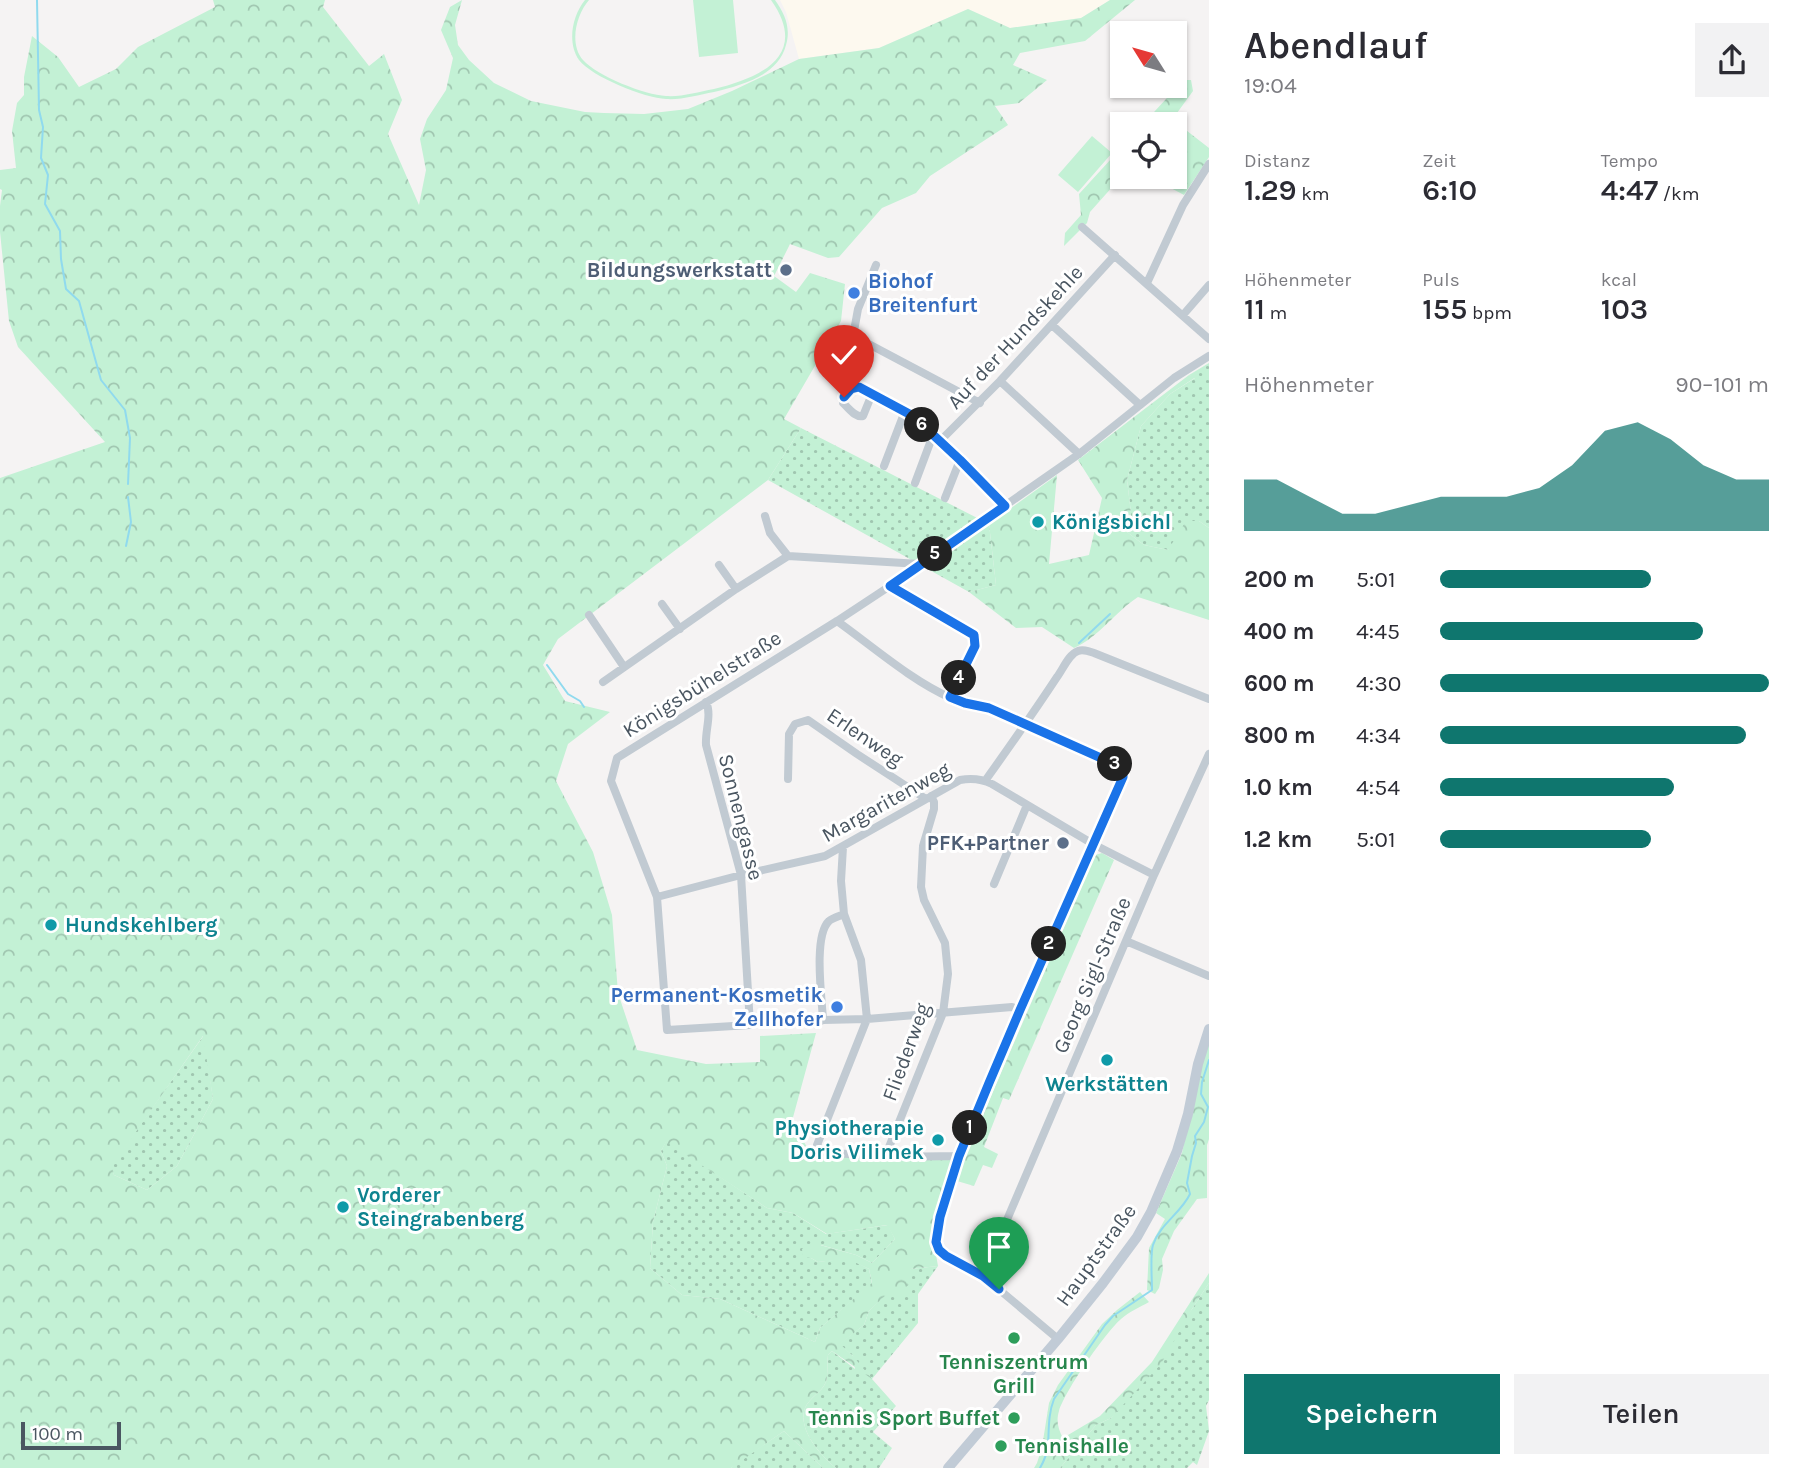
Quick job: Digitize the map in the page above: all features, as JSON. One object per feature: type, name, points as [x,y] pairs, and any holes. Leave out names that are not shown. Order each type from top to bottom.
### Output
[{"type":"main road","name":"Hauptstraße","points":[[948,1468],[1058,1339],[1125,1255],[1151,1212],[1177,1151],[1209,1029]]},
{"type":"street","points":[[1147,283],[1183,205],[1209,164]]},
{"type":"street","points":[[1082,227],[1209,338]]},
{"type":"street","name":"Auf der Hundskehle","points":[[937,438],[980,403],[1115,255]]},
{"type":"street","points":[[876,265],[858,309],[854,331],[863,341],[980,403]]},
{"type":"street","points":[[1183,315],[1209,285]]},
{"type":"street","points":[[1052,325],[1140,405]]},
{"type":"street","name":"Königsbühelstraße","points":[[667,1030],[657,897],[611,781],[617,758],[890,586],[1079,454],[1174,378],[1209,356]]},
{"type":"street","points":[[1000,381],[1079,454]]},
{"type":"street","points":[[872,394],[905,411],[937,438],[1005,506]]},
{"type":"street","points":[[884,466],[905,411]]},
{"type":"street","points":[[915,483],[937,438]]},
{"type":"street","points":[[945,498],[960,460]]},
{"type":"street","points":[[765,516],[770,533],[788,556]]},
{"type":"street","points":[[603,682],[788,556],[920,564]]},
{"type":"street","points":[[719,565],[736,589]]},
{"type":"street","points":[[890,586],[974,635],[975,646],[950,697]]},
{"type":"street","points":[[662,604],[680,629]]},
{"type":"street","points":[[589,615],[624,667]]},
{"type":"street","points":[[837,621],[911,675],[950,697],[989,708],[1119,766],[1123,771],[1123,777],[959,1156],[940,1217],[936,1242],[939,1250],[946,1256],[983,1276],[1058,1339]]},
{"type":"street","points":[[985,781],[1066,664],[1079,650],[1094,653],[1209,699]]},
{"type":"street","name":"Sonnengasse","points":[[667,1030],[750,1025],[741,875],[706,745],[706,702]]},
{"type":"street","name":"Erlenweg","points":[[788,779],[789,734],[795,724],[808,720],[857,754],[928,797]]},
{"type":"street","name":"Georg Sigl-Straße","points":[[983,1276],[1154,875],[1209,754]]},
{"type":"street","name":"Margaritenweg","points":[[657,897],[825,856],[928,797],[967,779],[985,781],[1093,844],[1154,875]]},
{"type":"street","name":"Fliederweg","points":[[885,1157],[943,1013],[948,974],[946,948],[924,901],[920,879],[923,846],[934,809],[934,802],[928,797]]},
{"type":"street","points":[[994,884],[1027,805]]},
{"type":"street","points":[[843,847],[841,881],[844,914],[861,960],[867,1019],[817,1145],[823,1152],[885,1157],[959,1156]]},
{"type":"street","points":[[844,914],[828,922],[820,937],[819,1022],[1012,1007],[1020,1010]]},
{"type":"street","points":[[1126,941],[1209,976]]},
{"type":"shaded area","points":[[780,0],[1110,0],[1081,18],[1010,28],[968,9],[879,48],[799,59]]},
{"type":"green space","points":[[213,0],[325,0],[323,7],[369,66],[384,54],[402,100],[388,134],[419,205],[426,170],[420,139],[427,119],[446,90],[453,58],[441,30],[450,7],[462,0],[455,25],[458,45],[469,60],[494,83],[531,101],[585,112],[644,114],[688,109],[799,59],[879,48],[968,9],[1010,28],[1081,18],[1110,0],[1135,0],[1085,41],[1020,53],[1013,65],[1047,80],[1019,103],[995,106],[1008,125],[930,176],[916,193],[882,208],[839,257],[828,258],[790,244],[774,276],[796,292],[810,273],[845,284],[841,321],[784,419],[801,428],[768,480],[558,639],[543,665],[565,701],[610,712],[568,744],[556,781],[593,852],[612,915],[618,993],[637,1050],[706,1064],[760,1062],[760,1036],[816,1033],[792,1121],[812,1156],[954,1160],[933,1238],[938,1266],[911,1269],[905,1295],[888,1293],[869,1311],[864,1325],[840,1344],[872,1379],[832,1351],[828,1355],[826,1382],[805,1408],[803,1416],[807,1433],[817,1449],[836,1468],[823,1468],[784,1431],[731,1468],[0,1468],[0,478],[105,442],[18,347],[9,321],[0,232],[0,170],[16,168],[12,131],[17,103],[24,95],[24,77],[32,36],[58,57],[79,87],[116,69],[138,47],[215,7]],"holes":[[[203,1036],[213,1099],[177,1166],[147,1190],[114,1175],[112,1166]],[[666,1142],[767,1208],[793,1213],[827,1234],[887,1225],[895,1239],[872,1263],[856,1255],[820,1245],[802,1249],[803,1257],[818,1262],[848,1259],[869,1269],[872,1283],[820,1328],[815,1342],[720,1299],[682,1295],[650,1268],[653,1222],[667,1166],[661,1151]]]},
{"type":"green space","points":[[585,0],[589,0],[578,21],[575,38],[583,60],[610,78],[657,95],[684,95],[732,84],[763,71],[775,61],[785,36],[782,19],[771,0],[775,0],[784,16],[787,27],[786,45],[782,56],[758,78],[696,96],[657,98],[607,80],[579,60],[572,38],[574,22]]},
{"type":"green space","points":[[693,0],[733,0],[738,53],[699,57]]},
{"type":"green space","points":[[1187,80],[1191,80],[1193,91],[1178,112],[1154,112],[1166,99],[1187,98]]},
{"type":"green space","points":[[1187,131],[1209,148],[1209,157],[1184,195],[1173,189],[1187,189]]},
{"type":"green space","points":[[1092,136],[1110,151],[1110,155],[1078,192],[1058,175]]},
{"type":"green space","points":[[1110,160],[1110,189],[1090,212],[1087,223],[1064,246],[1065,233],[1081,215],[1079,194]]},
{"type":"green space","points":[[1209,363],[1209,528],[1199,521],[1168,550],[1144,545],[1127,532],[1131,513],[1127,480],[1141,426],[1170,394],[1195,378],[1189,375]]},
{"type":"green space","points":[[1189,375],[1196,377],[1170,394],[1141,426],[1127,480],[1131,513],[1127,532],[1144,545],[1168,550],[1186,521],[1199,521],[1209,528],[1209,620],[1138,597],[1091,638],[1074,648],[1042,627],[1016,628],[969,592],[996,585],[989,524],[1057,475],[1049,564],[1089,555],[1102,498],[1078,460]]},
{"type":"green space","points":[[801,428],[989,524],[996,585],[969,592],[768,480]]},
{"type":"green space","points":[[1102,853],[1114,860],[1009,1100],[1003,1098],[984,1147],[998,1154],[992,1168],[983,1165],[974,1186],[957,1181],[966,1154],[1095,855]]},
{"type":"green space","points":[[204,1035],[213,1099],[177,1166],[147,1190],[114,1175],[111,1166]]},
{"type":"green space","points":[[1209,1043],[1207,1198],[1197,1199],[1174,1231],[1162,1259],[1163,1270],[1155,1294],[1147,1290],[1149,1248],[1165,1219],[1156,1213],[1182,1153],[1201,1065]]},
{"type":"green space","points":[[666,1141],[767,1208],[793,1213],[826,1234],[888,1225],[895,1239],[872,1263],[856,1255],[821,1245],[811,1258],[818,1262],[848,1258],[869,1269],[872,1284],[820,1328],[815,1342],[720,1299],[682,1295],[650,1268],[653,1222],[667,1166],[661,1151]]},
{"type":"green space","points":[[938,1266],[918,1294],[918,1323],[872,1379],[896,1406],[873,1432],[892,1448],[879,1468],[836,1468],[812,1441],[804,1425],[803,1416],[807,1404],[826,1382],[828,1355],[832,1351],[855,1369],[853,1356],[839,1344],[864,1325],[869,1311],[911,1269]]},
{"type":"green space","points":[[1209,1273],[1209,1283],[1161,1364],[1111,1418],[1096,1425],[1060,1468],[1034,1468],[1042,1447],[1049,1403],[1058,1385],[1102,1324],[1140,1292],[1149,1302],[1127,1314],[1114,1326],[1077,1377],[1058,1415],[1058,1425],[1063,1438],[1100,1416],[1152,1362]]},
{"type":"green space","points":[[1209,1283],[1209,1400],[1206,1406],[1209,1431],[1197,1465],[1193,1462],[1187,1468],[1060,1468],[1096,1425],[1111,1418]]},
{"type":"green space","points":[[784,1431],[823,1468],[731,1468],[734,1465]]},
{"type":"waterway","points":[[37,0],[39,110],[43,127],[41,158],[48,175],[45,204],[60,231],[66,289],[79,301],[101,380],[125,410],[130,438],[128,484]]},
{"type":"waterway","points":[[126,546],[131,522],[128,497]]},
{"type":"waterway","points":[[1079,643],[1110,614]]},
{"type":"waterway","points":[[547,665],[568,694],[580,701],[584,707]]},
{"type":"waterway","points":[[1040,1468],[1048,1449],[1054,1399],[1113,1316],[1152,1290],[1153,1245],[1160,1231],[1190,1194],[1187,1183],[1196,1143],[1195,1136],[1204,1122],[1208,1107],[1201,1094],[1209,1060]]},
{"type":"place","name":"Bildungswerkstatt","points":[[786,270]]},
{"type":"place","name":"Biohof Breitenfurt","points":[[854,293]]},
{"type":"place","name":"Königsbichl","points":[[1038,522]]},
{"type":"place","name":"PFK+Partner","points":[[1063,843]]},
{"type":"place","name":"Hundskehlberg","points":[[51,925]]},
{"type":"place","name":"Permanent-Kosmetik Zellhofer","points":[[837,1007]]},
{"type":"place","name":"Werkstätten","points":[[1107,1060]]},
{"type":"place","name":"Physiotherapie Doris Vilimek","points":[[938,1140]]},
{"type":"place","name":"Vorderer Steingrabenberg","points":[[343,1207]]},
{"type":"place","name":"Tenniszentrum Grill","points":[[1014,1338]]},
{"type":"place","name":"Tennis Sport Buffet","points":[[1014,1418]]},
{"type":"place","name":"Tennishalle","points":[[1001,1446]]},
{"type":"route","points":[[844,397],[854,387],[859,387],[913,416],[1005,506],[890,586],[974,635],[975,646],[950,697],[989,708],[1119,766],[1123,771],[1123,777],[959,1156],[940,1217],[936,1242],[939,1250],[983,1276],[999,1289]]}]
